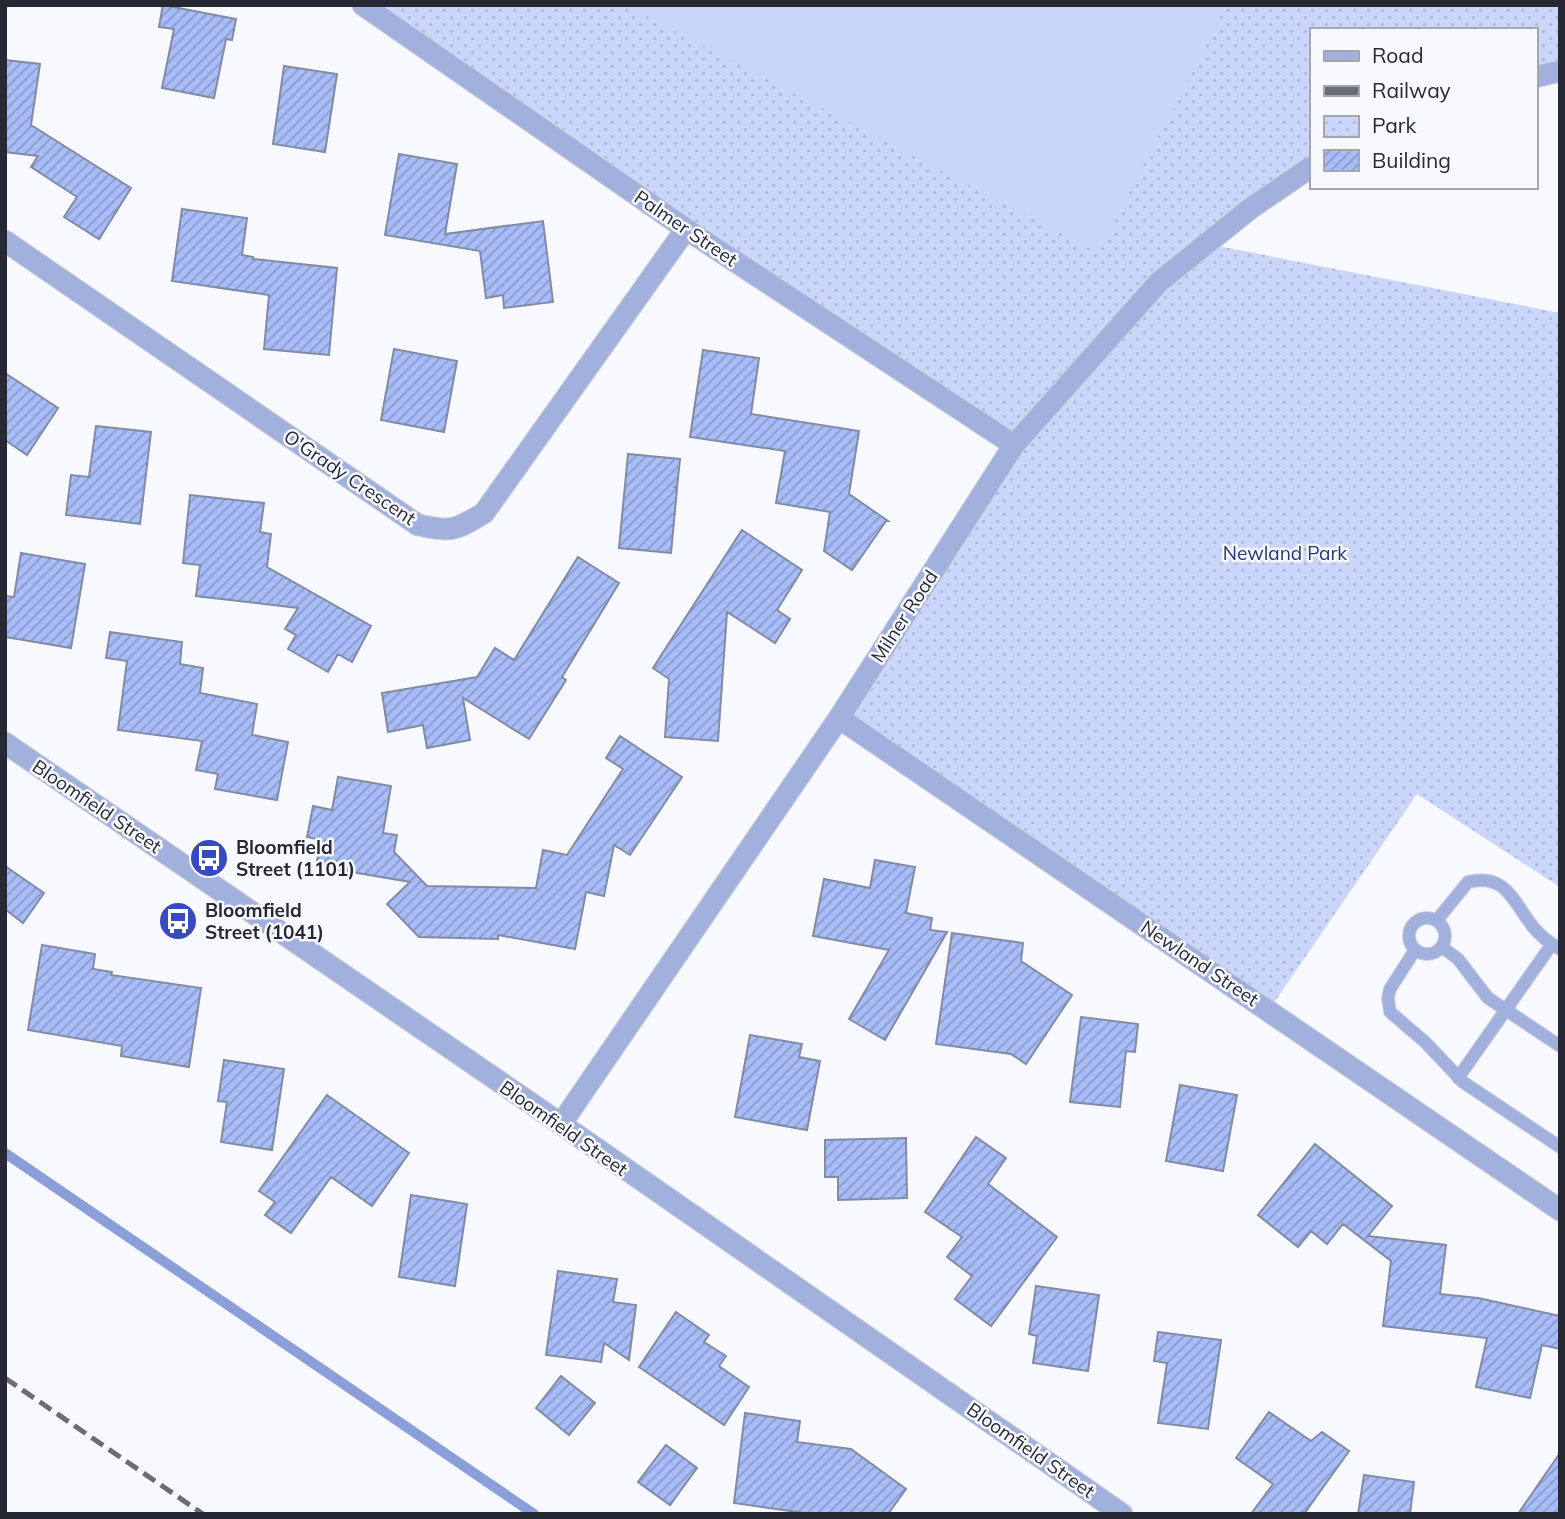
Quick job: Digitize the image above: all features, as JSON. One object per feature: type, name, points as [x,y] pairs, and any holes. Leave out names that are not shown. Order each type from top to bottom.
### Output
[{"type":"street","name":"Palmer Street","points":[[363,5],[686,229],[1014,445]]},
{"type":"street","points":[[1537,77],[1560,71]]},
{"type":"street","name":"Milner Road","points":[[561,1124],[839,718],[1014,445],[1159,282],[1251,208],[1310,168]]},
{"type":"street","name":"O'Grady Crescent","points":[[5,241],[418,525],[446,531],[484,513],[686,229]]},
{"type":"street","name":"Newland Street","points":[[839,718],[1560,1210]]},
{"type":"street","name":"Bloomfield Street","points":[[5,743],[561,1124],[1122,1514]]},
{"type":"lane","points":[[1437,920],[1468,882],[1491,881],[1506,888],[1533,927],[1556,946],[1458,1078]]},
{"type":"lane","points":[[1424,918],[1437,920],[1446,935],[1442,947],[1426,954],[1415,950],[1409,938],[1413,925],[1424,918]]},
{"type":"lane","points":[[1442,947],[1458,959],[1484,994],[1560,1046]]},
{"type":"lane","points":[[1415,950],[1390,989],[1388,1005],[1394,1017],[1414,1031],[1458,1078],[1560,1147]]},
{"type":"green space","name":"Newland Park","points":[[363,5],[1560,5],[1560,71],[1537,77],[1537,28],[1310,28],[1310,168],[1208,244],[1560,313],[1560,887],[1417,794],[1269,1010],[839,718],[1013,445]]},
{"type":"green space","points":[[626,5],[1227,5],[1098,253]]},
{"type":"building","points":[[163,5],[236,19],[232,40],[226,39],[214,98],[162,88],[174,29],[159,27]]},
{"type":"building","points":[[5,60],[40,64],[31,125],[131,188],[99,239],[64,217],[77,197],[31,167],[38,156],[5,152]]},
{"type":"building","points":[[284,66],[337,74],[325,152],[273,144]]},
{"type":"building","points":[[399,154],[457,164],[445,234],[543,221],[553,302],[504,308],[503,295],[486,298],[480,251],[385,235]]},
{"type":"building","points":[[182,209],[247,218],[242,255],[253,259],[337,268],[329,355],[264,349],[269,295],[172,281]]},
{"type":"building","points":[[394,349],[457,361],[444,432],[381,420]]},
{"type":"building","points":[[703,350],[759,358],[751,414],[859,431],[849,494],[888,521],[852,570],[824,551],[830,512],[776,503],[785,451],[690,437]]},
{"type":"building","points":[[5,373],[58,408],[27,455],[5,440]]},
{"type":"building","points":[[96,426],[151,432],[140,524],[66,515],[71,475],[89,477]]},
{"type":"building","points":[[628,454],[680,459],[675,487],[677,489],[671,553],[619,548]]},
{"type":"building","points":[[190,495],[264,503],[260,532],[271,534],[267,567],[371,626],[352,662],[338,654],[328,672],[288,649],[296,635],[285,629],[298,608],[196,596],[200,565],[183,563]]},
{"type":"building","points":[[742,530],[802,570],[777,610],[790,619],[775,643],[727,612],[718,741],[665,737],[669,679],[653,668]]},
{"type":"building","points":[[21,553],[85,564],[71,648],[5,637],[5,596],[14,597]]},
{"type":"building","points":[[578,557],[619,583],[562,677],[566,680],[529,739],[463,698],[470,740],[427,748],[423,725],[388,732],[382,693],[477,677],[495,648],[514,660]]},
{"type":"building","points":[[110,632],[182,642],[180,664],[203,668],[200,693],[257,704],[252,735],[288,742],[277,800],[215,789],[218,774],[196,770],[202,741],[118,730],[127,661],[106,658]]},
{"type":"building","points":[[620,736],[682,777],[630,855],[614,845],[604,896],[586,892],[575,949],[498,935],[498,939],[419,937],[387,904],[410,882],[316,866],[321,840],[307,837],[313,806],[332,810],[338,777],[391,786],[383,833],[397,835],[394,852],[427,886],[536,888],[543,850],[567,855],[623,769],[606,758]]},
{"type":"building","points":[[875,860],[915,867],[906,913],[932,918],[930,930],[947,932],[885,1040],[849,1019],[889,950],[813,936],[824,879],[870,888]]},
{"type":"building","points":[[5,866],[44,893],[23,923],[5,909]]},
{"type":"building","points":[[952,933],[1023,943],[1021,961],[1072,995],[1026,1064],[1011,1054],[936,1044]]},
{"type":"building","points":[[42,945],[95,954],[93,969],[112,972],[111,975],[201,988],[189,1067],[121,1056],[122,1046],[28,1030]]},
{"type":"building","points":[[1081,1017],[1138,1024],[1135,1052],[1126,1051],[1120,1107],[1070,1102]]},
{"type":"building","points":[[750,1035],[802,1044],[799,1057],[820,1061],[807,1130],[735,1117]]},
{"type":"building","points":[[224,1060],[284,1069],[272,1150],[221,1142],[227,1102],[218,1101]]},
{"type":"building","points":[[1180,1085],[1237,1095],[1223,1171],[1166,1161]]},
{"type":"building","points":[[327,1095],[409,1153],[372,1206],[331,1177],[291,1233],[265,1215],[275,1202],[259,1191]]},
{"type":"building","points":[[976,1137],[1006,1158],[988,1184],[1057,1237],[991,1326],[955,1299],[972,1276],[947,1257],[962,1237],[925,1212]]},
{"type":"building","points":[[906,1138],[907,1198],[838,1200],[838,1177],[825,1177],[825,1140]]},
{"type":"building","points":[[1315,1144],[1392,1206],[1368,1236],[1446,1245],[1440,1294],[1478,1298],[1560,1316],[1560,1349],[1542,1345],[1530,1398],[1476,1387],[1487,1338],[1383,1326],[1391,1261],[1343,1224],[1327,1244],[1311,1231],[1298,1247],[1258,1215]]},
{"type":"building","points":[[411,1195],[467,1204],[455,1286],[399,1277]]},
{"type":"building","points":[[558,1271],[617,1279],[613,1302],[636,1305],[629,1360],[604,1343],[601,1362],[546,1355]]},
{"type":"building","points":[[1036,1286],[1099,1295],[1088,1371],[1033,1363],[1037,1336],[1029,1334]]},
{"type":"building","points":[[676,1312],[709,1335],[704,1342],[726,1356],[719,1366],[749,1387],[724,1425],[639,1367]]},
{"type":"building","points":[[1158,1332],[1221,1340],[1208,1429],[1158,1423],[1167,1363],[1154,1361]]},
{"type":"building","points":[[561,1376],[595,1403],[569,1435],[536,1408]]},
{"type":"building","points":[[1269,1412],[1311,1441],[1322,1432],[1349,1451],[1304,1514],[1251,1514],[1273,1484],[1236,1458]]},
{"type":"building","points":[[745,1413],[800,1421],[797,1442],[851,1449],[906,1489],[888,1514],[811,1514],[734,1503]]},
{"type":"building","points":[[666,1445],[697,1468],[670,1505],[638,1482]]},
{"type":"building","points":[[1560,1453],[1560,1514],[1518,1514]]},
{"type":"building","points":[[1364,1475],[1414,1482],[1410,1514],[1358,1514]]},
{"type":"waterway","points":[[5,1153],[534,1514]]},
{"type":"railway","points":[[5,1378],[203,1514]]},
{"type":"place","name":"Bloomfield Street (1101)","points":[[209,858]]},
{"type":"place","name":"Bloomfield Street (1041)","points":[[178,921]]}]
